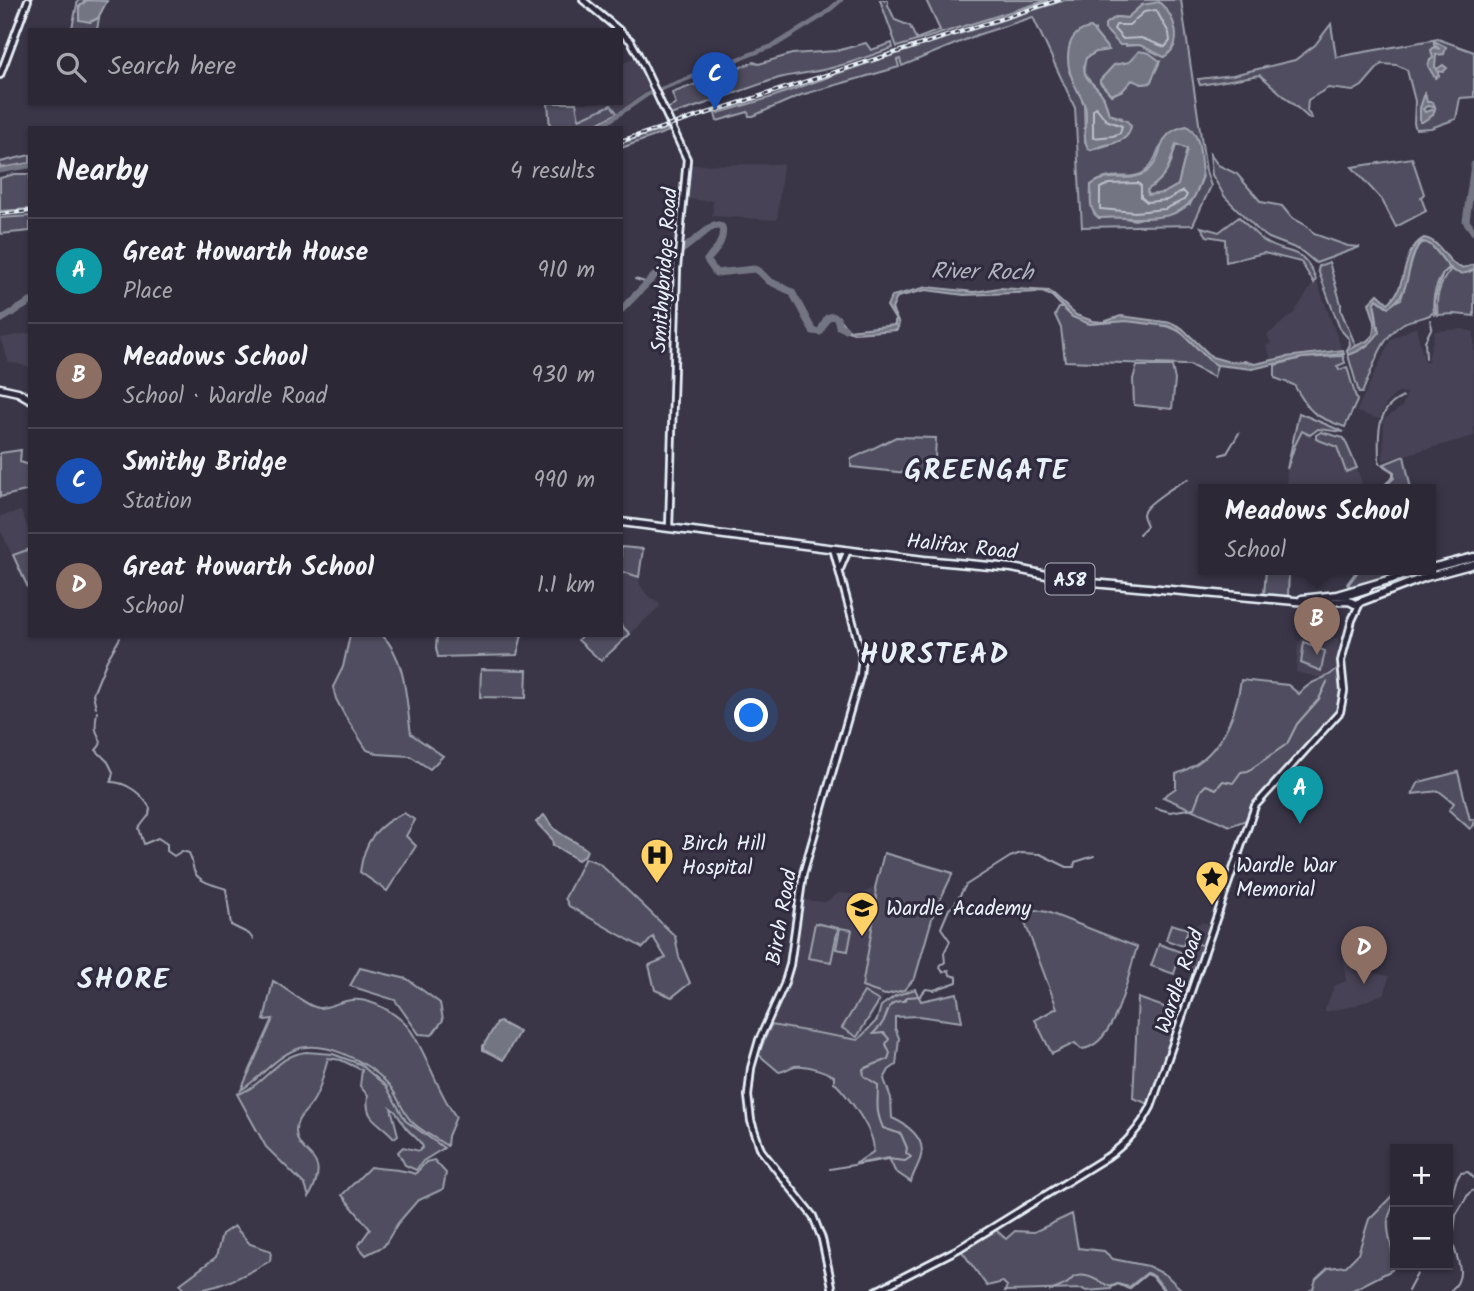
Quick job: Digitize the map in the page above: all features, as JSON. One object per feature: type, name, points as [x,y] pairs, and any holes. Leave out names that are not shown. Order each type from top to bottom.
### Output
[{"type":"highway","points":[[0,388],[28,397]]},
{"type":"highway","name":"A58","points":[[623,522],[669,528]]},
{"type":"highway","name":"Halifax Road","points":[[669,528],[924,560],[1012,568],[1081,582],[1306,603],[1354,601],[1433,575]]},
{"type":"highway","name":"Halifax Road","points":[[1436,567],[1474,557]]},
{"type":"highway","name":"Halifax Road","points":[[1436,574],[1474,564]]},
{"type":"highway","name":"Halifax Road","points":[[1293,600],[1336,595],[1409,575]]},
{"type":"highway","name":"A58","points":[[1354,601],[1397,579]]},
{"type":"highway","name":"Halifax Road","points":[[1336,595],[1354,601]]},
{"type":"street","points":[[0,75],[28,0]]},
{"type":"street","name":"Smithybridge Road","points":[[583,0],[616,28]]},
{"type":"street","name":"Smithybridge Road","points":[[623,34],[631,41],[687,159],[677,268],[669,528]]},
{"type":"street","name":"Birch Road","points":[[833,548],[841,586],[862,656],[860,676],[803,874],[790,965],[759,1040],[751,1068],[748,1096],[751,1121],[761,1150],[813,1216],[822,1239],[833,1291]]},
{"type":"street","points":[[837,564],[846,550]]},
{"type":"street","points":[[839,571],[846,550]]},
{"type":"street","name":"Wardle Road","points":[[876,1291],[957,1250],[1107,1157],[1133,1135],[1146,1118],[1186,1012],[1255,806],[1340,712],[1344,691],[1342,661],[1353,617],[1354,601]]},
{"type":"shaded area","points":[[78,0],[87,0],[79,7],[90,22],[99,18],[97,28],[72,28]]},
{"type":"shaded area","points":[[880,0],[888,0],[895,20],[910,26],[916,39],[940,30],[926,0],[1048,0],[897,47]]},
{"type":"shaded area","points":[[1065,0],[1181,0],[1206,171],[1211,186],[1193,225],[1082,227],[1075,108],[1033,17],[977,35],[902,66],[900,59],[897,60],[899,67],[801,95],[753,116],[749,116],[748,112],[717,121],[715,114]],"holes":[[[1142,5],[1162,5],[1164,56],[1140,45],[1125,46],[1116,17],[1127,18]],[[1095,31],[1096,52],[1086,58],[1084,71],[1104,98],[1109,114],[1122,118],[1115,143],[1091,150],[1085,142],[1084,104],[1069,71]],[[1160,61],[1150,83],[1142,84],[1132,80],[1123,90],[1112,95],[1100,83],[1118,64]],[[1192,130],[1203,177],[1190,205],[1135,220],[1099,218],[1091,185],[1101,179],[1129,177],[1145,171],[1159,148]]]},
{"type":"shaded area","points":[[1331,24],[1336,57],[1438,39],[1474,52],[1474,97],[1460,98],[1456,119],[1431,128],[1416,129],[1415,101],[1407,70],[1397,65],[1381,64],[1362,86],[1353,91],[1328,88],[1308,100],[1307,111],[1312,118],[1310,119],[1260,75],[1200,85],[1198,79],[1233,75],[1295,60],[1315,45]]},
{"type":"shaded area","points":[[866,43],[871,50],[892,43],[893,48],[835,67],[779,78],[669,115],[667,109],[676,104],[672,93],[754,62],[759,64],[792,54],[836,51]]},
{"type":"shaded area","points":[[636,58],[648,90],[594,126],[550,126],[548,105],[623,105],[623,63]]},
{"type":"shaded area","points":[[548,105],[576,105],[579,119],[611,105],[617,113],[594,126],[550,126]]},
{"type":"shaded area","points":[[667,129],[669,131],[623,147],[623,142]]},
{"type":"shaded area","points":[[1178,143],[1187,149],[1178,185],[1164,193],[1149,195],[1147,190],[1165,173]]},
{"type":"shaded area","points":[[1210,154],[1218,165],[1237,174],[1261,202],[1282,206],[1291,217],[1307,226],[1314,234],[1348,246],[1360,247],[1316,263],[1300,250],[1269,238],[1225,197],[1212,175]]},
{"type":"shaded area","points":[[28,155],[28,163],[0,168],[0,162]]},
{"type":"shaded area","points":[[1412,158],[1424,194],[1421,197],[1426,211],[1396,227],[1382,200],[1352,167]]},
{"type":"shaded area","points":[[783,164],[777,220],[712,216],[713,201],[684,199],[688,165]]},
{"type":"shaded area","points":[[28,174],[28,209],[0,211],[0,178]]},
{"type":"shaded area","points":[[28,216],[28,231],[0,234],[0,218]]},
{"type":"shaded area","points":[[1239,217],[1264,241],[1305,260],[1316,279],[1314,283],[1301,262],[1264,253],[1226,262],[1225,239],[1207,236],[1201,227],[1219,232]]},
{"type":"shaded area","points":[[1428,241],[1450,267],[1436,287],[1434,312],[1404,323],[1389,336],[1378,354],[1362,393],[1359,393],[1348,355],[1371,342],[1377,322],[1374,303],[1377,299],[1386,306],[1401,299],[1418,245]]},
{"type":"shaded area","points":[[1329,262],[1341,311],[1355,348],[1347,350],[1349,339],[1340,329],[1318,270],[1319,266]]},
{"type":"shaded area","points":[[1452,269],[1463,273],[1474,269],[1474,316],[1437,315],[1440,289]]},
{"type":"shaded area","points":[[1316,279],[1342,350],[1271,358],[1266,346],[1271,343],[1267,335],[1294,313]]},
{"type":"shaded area","points":[[1059,308],[1084,321],[1139,321],[1173,328],[1187,337],[1217,365],[1214,377],[1190,365],[1065,361],[1061,328],[1055,315]]},
{"type":"shaded area","points":[[1416,327],[1425,363],[1428,361],[1435,331],[1462,329],[1474,332],[1474,436],[1383,461],[1384,419],[1402,407],[1407,393],[1399,392],[1388,401],[1379,419],[1356,412],[1391,339]]},
{"type":"shaded area","points":[[28,333],[28,367],[9,362],[0,338]]},
{"type":"shaded area","points":[[1343,356],[1345,363],[1337,366],[1339,370],[1347,367],[1357,401],[1345,427],[1319,416],[1304,402],[1294,385],[1275,378],[1275,365],[1302,358]]},
{"type":"shaded area","points":[[1137,366],[1172,366],[1175,380],[1172,409],[1134,405],[1133,379]]},
{"type":"shaded area","points":[[1299,413],[1344,432],[1318,429],[1310,435],[1302,431],[1287,469]]},
{"type":"shaded area","points":[[1303,431],[1337,447],[1346,471],[1357,468],[1362,484],[1286,484],[1287,469],[1294,445]]},
{"type":"shaded area","points":[[1321,432],[1344,438],[1357,468],[1346,472],[1337,447],[1316,439],[1316,435]]},
{"type":"shaded area","points":[[896,437],[936,438],[934,476],[851,467],[851,459]]},
{"type":"shaded area","points":[[21,450],[20,462],[28,464],[28,490],[0,497],[0,453]]},
{"type":"shaded area","points":[[1404,456],[1410,484],[1387,484],[1394,478],[1394,472],[1384,464]]},
{"type":"shaded area","points":[[21,511],[28,528],[28,549],[12,555],[0,529],[0,516]]},
{"type":"shaded area","points":[[623,547],[643,549],[640,585],[647,595],[661,605],[601,661],[578,640],[580,637],[623,637]]},
{"type":"shaded area","points":[[623,547],[643,549],[639,577],[624,572]]},
{"type":"shaded area","points":[[28,550],[28,588],[13,555]]},
{"type":"shaded area","points":[[1266,575],[1289,575],[1288,597],[1264,595]]},
{"type":"shaded area","points":[[1356,575],[1387,575],[1353,587],[1348,585]]},
{"type":"shaded area","points":[[623,627],[630,634],[601,661],[578,640],[580,637],[623,637]]},
{"type":"shaded area","points":[[350,637],[384,637],[401,669],[411,734],[443,756],[430,769],[410,756],[378,754],[367,750],[336,699],[333,687],[343,667]]},
{"type":"shaded area","points":[[437,637],[522,637],[517,655],[438,657]]},
{"type":"shaded area","points":[[1303,638],[1338,638],[1338,662],[1334,669],[1322,678],[1296,672],[1298,643]]},
{"type":"shaded area","points":[[1304,642],[1325,651],[1321,671],[1301,663]]},
{"type":"shaded area","points":[[1341,664],[1342,691],[1338,711],[1259,798],[1249,819],[1230,826],[1163,797],[1176,788],[1176,774],[1203,759],[1222,737],[1234,710],[1241,680],[1288,685],[1299,694],[1310,684],[1331,674]]},
{"type":"shaded area","points":[[481,669],[527,670],[526,698],[480,697]]},
{"type":"shaded area","points":[[1458,772],[1470,820],[1474,819],[1474,825],[1470,829],[1449,810],[1454,803],[1439,791],[1412,794],[1419,782]]},
{"type":"shaded area","points":[[404,813],[415,820],[406,836],[416,846],[387,891],[360,872],[362,861],[368,843],[379,829]]},
{"type":"shaded area","name":"Wardle Academy","points":[[884,853],[953,873],[933,915],[915,978],[904,990],[885,995],[858,1040],[771,1025],[794,966],[803,900],[825,902],[839,893],[858,895],[875,888]]},
{"type":"shaded area","points":[[884,853],[953,873],[933,915],[915,978],[904,990],[885,995],[862,987],[877,899],[875,888]]},
{"type":"shaded area","points":[[585,858],[599,863],[675,936],[679,957],[690,983],[672,997],[655,990],[649,965],[666,958],[653,937],[643,948],[569,906],[565,898]]},
{"type":"shaded area","points":[[1019,907],[1047,912],[1137,947],[1125,991],[1112,1023],[1093,1045],[1081,1049],[1075,1043],[1052,1054],[1035,1020],[1057,1008]]},
{"type":"shaded area","points":[[1202,922],[1212,925],[1205,946],[1191,942],[1190,939],[1194,926]]},
{"type":"shaded area","points":[[815,923],[838,928],[831,962],[808,958]]},
{"type":"shaded area","points":[[1171,924],[1188,929],[1183,946],[1166,940]]},
{"type":"shaded area","points":[[840,928],[852,930],[848,951],[836,949]]},
{"type":"shaded area","points":[[1191,942],[1205,946],[1195,971],[1178,965],[1180,962],[1185,963]]},
{"type":"shaded area","points":[[1159,944],[1181,952],[1174,974],[1151,966]]},
{"type":"shaded area","points":[[1343,958],[1378,974],[1389,976],[1385,993],[1354,1006],[1324,1012],[1334,986],[1346,981]]},
{"type":"shaded area","points":[[360,968],[407,979],[440,1003],[443,1020],[432,1035],[419,1034],[395,1000],[350,986]]},
{"type":"shaded area","points":[[273,981],[314,1007],[323,1008],[347,1001],[367,1001],[400,1019],[417,1041],[456,1117],[447,1146],[411,1121],[392,1089],[380,1076],[357,1060],[331,1050],[304,1047],[292,1051],[278,1059],[241,1090],[273,1019],[264,1020]]},
{"type":"shaded area","points":[[915,989],[921,1001],[957,993],[962,1022],[918,1016],[895,1017],[899,1038],[896,1065],[884,1079],[891,1098],[892,1118],[909,1128],[921,1143],[921,1156],[911,1182],[895,1171],[889,1158],[855,1164],[873,1152],[871,1136],[853,1105],[834,1082],[834,1076],[815,1068],[799,1066],[779,1072],[758,1054],[771,1025],[858,1040],[877,1020],[881,1006],[895,996]]},
{"type":"shaded area","points":[[864,992],[879,1001],[857,1037],[842,1028]]},
{"type":"shaded area","points":[[1138,998],[1176,1011],[1175,1014],[1180,1016],[1149,1104],[1133,1098]]},
{"type":"shaded area","points":[[306,1052],[333,1054],[360,1064],[386,1086],[406,1121],[444,1148],[423,1161],[416,1170],[405,1165],[398,1152],[403,1147],[419,1151],[423,1147],[421,1144],[391,1108],[398,1135],[394,1138],[374,1120],[368,1111],[368,1096],[360,1086],[362,1070],[341,1060],[328,1058],[315,1097],[296,1127],[298,1140],[316,1163],[318,1171],[309,1197],[305,1185],[266,1147],[237,1094],[255,1085],[286,1059]]},
{"type":"shaded area","points":[[434,1160],[446,1173],[443,1189],[417,1201],[398,1223],[384,1246],[366,1255],[358,1246],[370,1229],[342,1195],[370,1167],[415,1174],[426,1162]]},
{"type":"shaded area","points":[[1390,1198],[1388,1233],[1392,1270],[1351,1291],[1309,1291],[1313,1289],[1316,1279],[1328,1268],[1346,1266],[1358,1254],[1369,1219]]},
{"type":"shaded area","points":[[1072,1214],[1078,1248],[1104,1251],[1113,1259],[1148,1266],[1166,1275],[1183,1291],[1166,1291],[1154,1276],[1147,1273],[1129,1287],[1117,1284],[1111,1289],[1086,1291],[1005,1291],[1007,1286],[1003,1282],[987,1286],[961,1250],[996,1230],[1006,1239],[1015,1231],[1034,1232]]},
{"type":"shaded area","points":[[234,1226],[250,1244],[271,1251],[270,1261],[218,1285],[184,1291],[180,1284],[216,1257],[222,1234]]},
{"type":"water","points":[[87,0],[107,1],[98,18],[90,22],[79,20],[79,7]]},
{"type":"water","points":[[1159,2],[1173,22],[1176,38],[1164,57],[1140,45],[1120,45],[1105,29],[1105,24],[1116,17],[1127,18],[1142,5]]},
{"type":"water","points":[[1091,28],[1109,50],[1096,52],[1086,58],[1086,76],[1101,93],[1109,114],[1127,121],[1131,126],[1126,137],[1121,140],[1091,150],[1085,140],[1085,107],[1070,73],[1068,57],[1071,41],[1082,30]]},
{"type":"water","points":[[1434,41],[1446,47],[1444,54],[1436,55],[1435,67],[1437,69],[1443,65],[1447,68],[1443,72],[1437,71],[1439,76],[1435,78],[1428,66],[1433,58],[1431,50],[1434,47],[1440,49],[1434,45]]},
{"type":"water","points":[[1139,51],[1149,53],[1160,61],[1150,83],[1142,84],[1132,80],[1123,90],[1111,95],[1100,80],[1114,65],[1129,62]]},
{"type":"water","points":[[1425,93],[1427,102],[1433,102],[1435,107],[1427,106],[1423,109],[1425,112],[1435,109],[1433,115],[1420,122],[1420,108]]},
{"type":"water","points":[[1187,126],[1195,134],[1200,148],[1201,178],[1190,203],[1179,211],[1154,218],[1099,218],[1095,215],[1091,203],[1091,185],[1104,179],[1145,173],[1156,161],[1164,140],[1176,129]],"holes":[[[1176,144],[1187,149],[1178,185],[1164,193],[1148,195],[1147,190],[1167,170]]]},
{"type":"water","points":[[1424,238],[1438,245],[1459,267],[1474,264],[1474,269],[1457,273],[1434,248],[1421,242],[1412,259],[1406,284],[1397,300],[1389,307],[1377,299],[1374,304],[1379,333],[1365,347],[1348,355],[1347,350],[1367,341],[1373,335],[1375,322],[1369,303],[1378,294],[1388,303],[1395,296],[1411,251]]},
{"type":"water","points":[[927,287],[974,292],[999,288],[1049,291],[1076,315],[1093,321],[1103,322],[1121,316],[1172,323],[1182,328],[1212,357],[1230,362],[1244,361],[1255,364],[1343,350],[1344,354],[1302,358],[1252,369],[1217,365],[1180,331],[1167,326],[1126,321],[1090,324],[1072,317],[1052,296],[1042,292],[964,295],[926,290],[897,297],[892,309],[899,324],[897,330],[854,333],[837,328],[841,321],[848,330],[895,325],[895,319],[887,306],[892,296]]},
{"type":"water","points":[[544,815],[556,830],[587,850],[585,855],[578,860],[553,845],[552,839],[536,822]]},
{"type":"water","points":[[500,1022],[519,1032],[503,1060],[483,1050]]},
{"type":"waterway","points":[[602,126],[648,94],[775,45],[822,16],[841,0]]},
{"type":"waterway","points":[[1474,165],[1466,221],[1474,232]]},
{"type":"waterway","points":[[0,171],[28,166]]},
{"type":"waterway","name":"River Roch","points":[[623,308],[673,257],[714,225],[722,227],[722,236],[707,260],[716,273],[754,269],[759,271],[769,281],[792,292],[813,331],[820,332],[827,318],[832,316],[837,318],[839,326],[845,329]]},
{"type":"waterway","points":[[1434,315],[1434,301],[1443,273],[1451,268]]},
{"type":"waterway","points":[[635,279],[648,283]]},
{"type":"waterway","name":"River Roch","points":[[0,320],[28,303]]},
{"type":"waterway","points":[[1426,358],[1425,341],[1432,327],[1430,320]]},
{"type":"waterway","points":[[1385,484],[1393,477],[1393,472],[1379,463],[1381,423],[1387,409],[1403,397]]},
{"type":"waterway","points":[[1220,455],[1227,453],[1239,433]]},
{"type":"waterway","points":[[1139,534],[1147,526],[1143,514],[1149,505],[1189,479]]},
{"type":"waterway","points":[[1347,584],[1354,575]]},
{"type":"waterway","points":[[96,707],[93,694],[107,660],[120,638]]},
{"type":"waterway","points":[[1156,808],[1170,812],[1194,808],[1201,790],[1206,785],[1216,789],[1223,781],[1233,783],[1241,772],[1248,771],[1287,744],[1297,724],[1319,699],[1327,682]]},
{"type":"waterway","points":[[97,712],[96,728],[101,742],[96,750],[108,762],[113,772],[111,782],[134,790],[150,808],[149,815],[139,828],[144,844],[158,838],[167,844],[167,851],[174,856],[182,851],[189,853],[196,875],[208,883],[226,889],[231,925],[253,939]]},
{"type":"waterway","points":[[830,1169],[888,1159],[905,1161],[911,1157],[906,1153],[907,1148],[901,1134],[883,1128],[878,1111],[878,1085],[864,1076],[863,1069],[888,1059],[890,1053],[886,1044],[889,1039],[884,1033],[873,1034],[884,1021],[891,1005],[904,1001],[907,997],[920,996],[926,989],[934,990],[957,982],[957,977],[950,975],[949,970],[943,972],[940,968],[941,964],[945,963],[944,953],[950,941],[941,928],[949,909],[966,885],[1021,853],[1040,854],[1067,867],[1074,867],[1075,862],[1094,856]]},
{"type":"waterway","points":[[1453,1193],[1461,1173],[1468,1172],[1474,1178]]},
{"type":"waterway","points":[[1450,1291],[1456,1285],[1460,1271],[1450,1233],[1454,1230],[1456,1215],[1469,1193],[1474,1190]]},
{"type":"waterway","points":[[1050,1291],[1079,1276],[1089,1277],[1112,1287],[1118,1284],[1129,1289],[1147,1274],[1152,1276],[1164,1291]]},
{"type":"waterway","points":[[1408,1291],[1417,1274]]},
{"type":"railway","points":[[623,140],[1059,0]]},
{"type":"railway","points":[[0,214],[28,211]]},
{"type":"place","name":"Smithy Bridge","points":[[715,110]]},
{"type":"place","name":"Meadows School","points":[[1317,655]]},
{"type":"place","name":"Great Howarth House","points":[[1300,824]]},
{"type":"place","name":"Birch Hill Hospital","points":[[657,885]]},
{"type":"place","name":"Wardle War Memorial","points":[[1212,907]]},
{"type":"place","name":"Wardle Academy","points":[[862,938]]},
{"type":"place","name":"Great Howarth School","points":[[1364,984]]},
{"type":"district","name":"GREENGATE","points":[[987,469]]},
{"type":"district","name":"HURSTEAD","points":[[935,653]]},
{"type":"district","name":"SHORE","points":[[124,978]]}]
